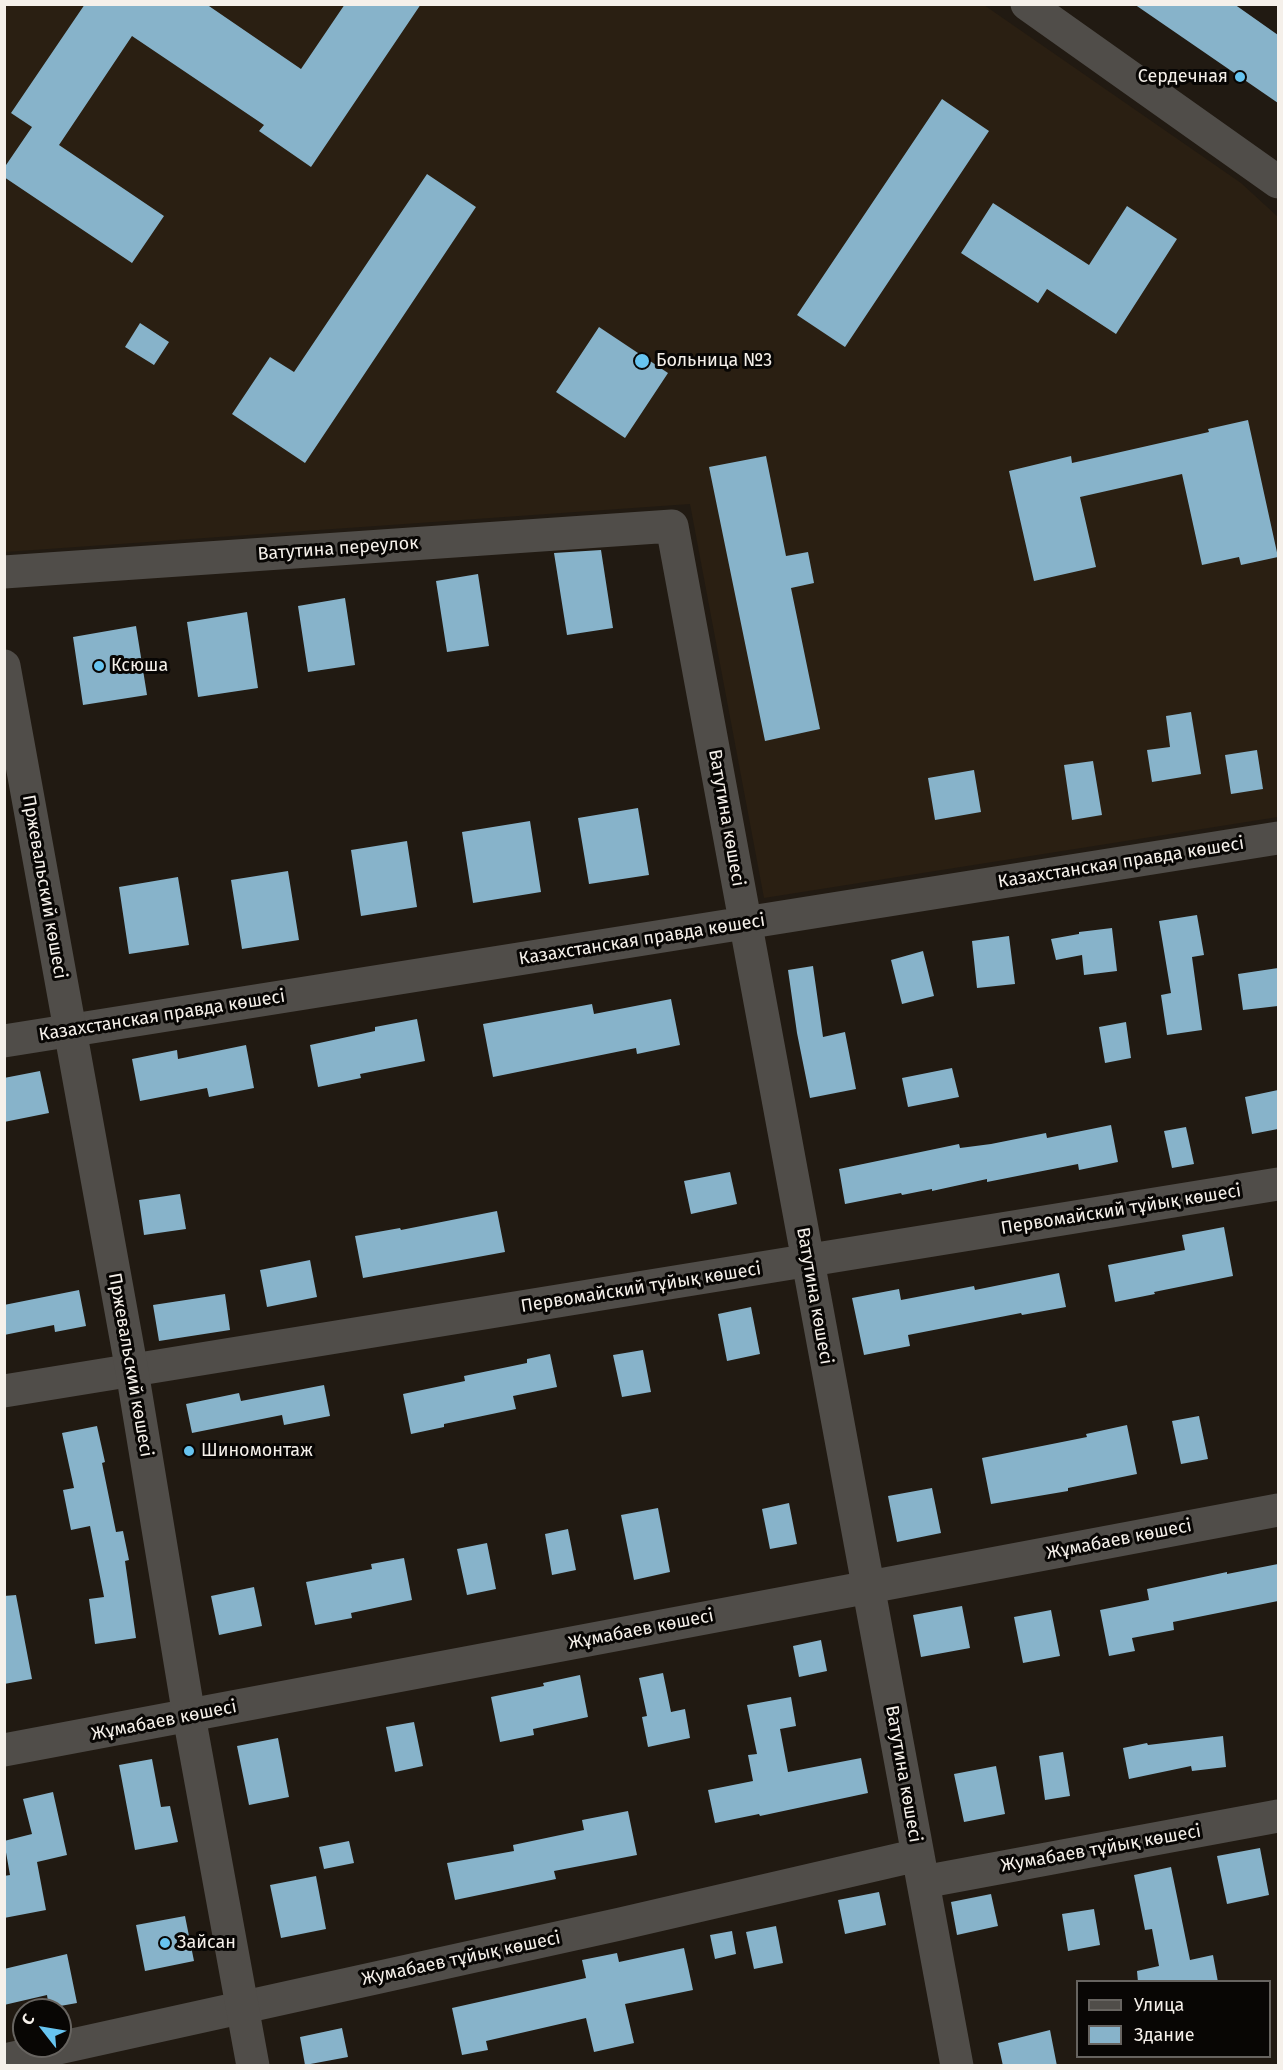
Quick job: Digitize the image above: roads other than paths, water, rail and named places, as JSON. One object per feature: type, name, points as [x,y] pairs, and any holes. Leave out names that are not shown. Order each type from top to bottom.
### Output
[{"type":"street","points":[[1027,4],[1267,173],[1278,188]]},
{"type":"street","name":"Ватутина переулок","points":[[4,572],[672,526]]},
{"type":"street","name":"Ватутина көшесі","points":[[672,526],[957,2066]]},
{"type":"street","name":"Пржевальский көшесі","points":[[4,666],[10,730],[70,1030],[132,1371],[189,1716],[253,2066]]},
{"type":"street","name":"Казахстанская правда көшесі","points":[[4,1041],[1278,838]]},
{"type":"street","name":"Первомайский тұйық көшесі","points":[[4,1391],[1278,1184]]},
{"type":"street","name":"Жұмабаев көшесі","points":[[4,1750],[1278,1510]]},
{"type":"street","name":"Жумабаев тұйық көшесі","points":[[4,2061],[620,1924],[920,1868],[1278,1816]]},
{"type":"place","name":"Сердечная","points":[[1240,77]]},
{"type":"place","name":"Больница №3","points":[[642,361]]},
{"type":"place","name":"Ксюша","points":[[99,666]]},
{"type":"place","name":"Шиномонтаж","points":[[189,1451]]},
{"type":"place","name":"Зайсан","points":[[165,1943]]}]
